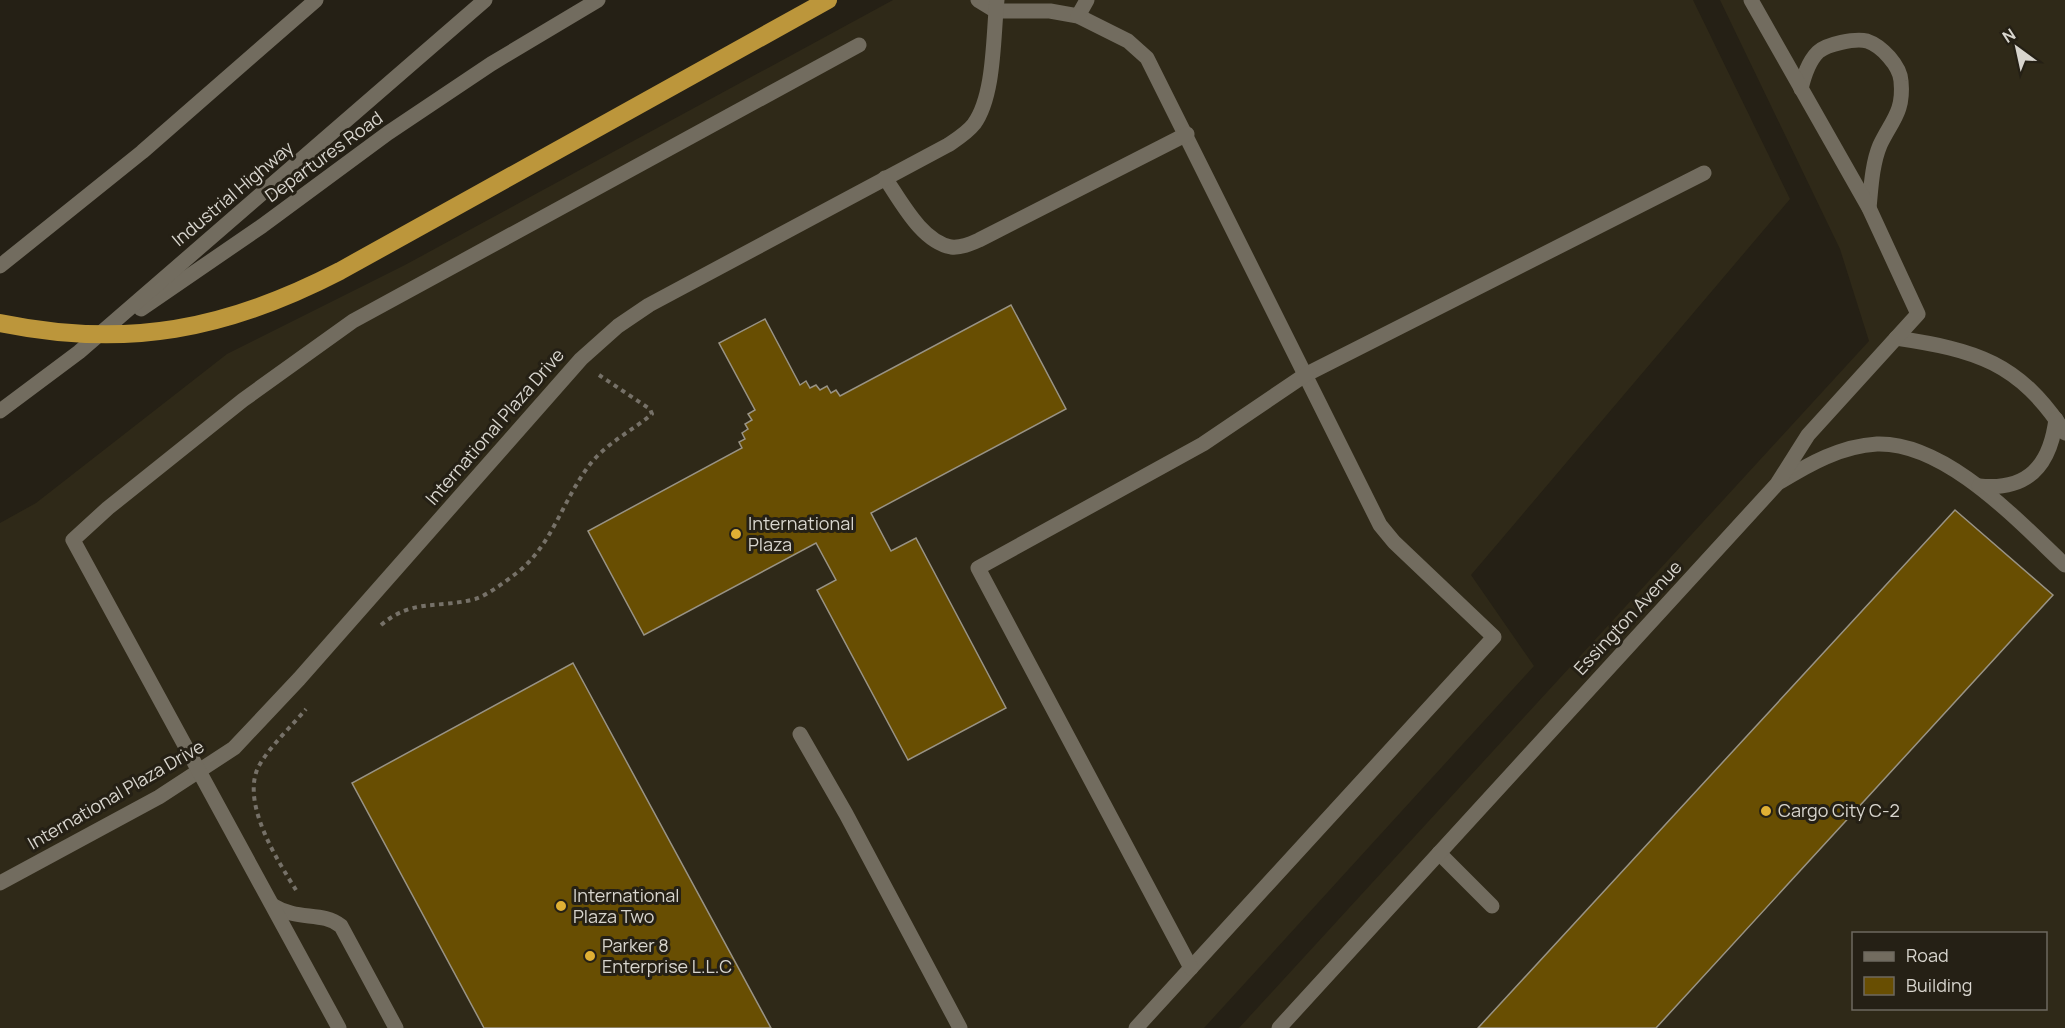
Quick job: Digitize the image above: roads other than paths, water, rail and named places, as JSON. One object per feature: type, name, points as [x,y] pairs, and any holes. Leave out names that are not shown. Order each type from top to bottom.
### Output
[{"type":"highway","points":[[0,323],[65,334],[142,334],[216,321],[265,305],[339,271],[828,0]]},
{"type":"street","points":[[0,266],[142,152],[316,0]]},
{"type":"street","name":"Industrial Highway","points":[[0,411],[79,351],[485,0]]},
{"type":"street","name":"Departures Road","points":[[79,351],[262,226],[388,133],[491,64],[598,0]]},
{"type":"street","points":[[978,0],[996,5],[1078,16],[1128,41],[1143,54],[1186,134],[1374,516],[1386,534],[1494,637],[1136,1028]]},
{"type":"street","points":[[1078,16],[1087,0]]},
{"type":"street","name":"Essington Avenue","points":[[1279,1028],[1777,484],[1808,435],[1918,314],[1869,208],[1752,0]]},
{"type":"street","name":"International Plaza Drive","points":[[0,883],[159,797],[234,748],[268,714],[601,339],[668,294],[948,145],[964,133],[977,119],[988,84],[996,5]]},
{"type":"street","points":[[1801,89],[1807,68],[1819,51],[1840,44],[1866,41],[1889,55],[1901,78],[1902,103],[1892,128],[1880,145],[1873,170],[1869,208]]},
{"type":"street","points":[[339,1028],[73,540],[108,508],[217,420],[278,373],[353,321],[859,45]]},
{"type":"street","points":[[885,178],[927,233],[950,247],[961,247],[1186,134]]},
{"type":"street","points":[[1191,969],[978,568],[1203,444],[1305,375],[1704,173]]},
{"type":"street","points":[[1896,338],[1967,352],[2006,370],[2028,385],[2061,426],[2051,450],[2036,470],[2011,486],[1999,488],[1979,486]]},
{"type":"street","points":[[1777,484],[1813,462],[1844,451],[1876,444],[1896,446],[1958,471],[1979,486],[2065,564]]},
{"type":"street","points":[[800,734],[846,814],[960,1028]]},
{"type":"street","points":[[1439,853],[1492,906]]},
{"type":"street","points":[[273,905],[285,913],[300,917],[332,918],[341,926],[396,1028]]},
{"type":"place","name":"International Plaza","points":[[736,534]]},
{"type":"place","name":"Cargo City C-2","points":[[1766,811]]},
{"type":"place","name":"International Plaza Two","points":[[561,906]]},
{"type":"place","name":"Parker 8 Enterprise L.L.C","points":[[590,956]]}]
